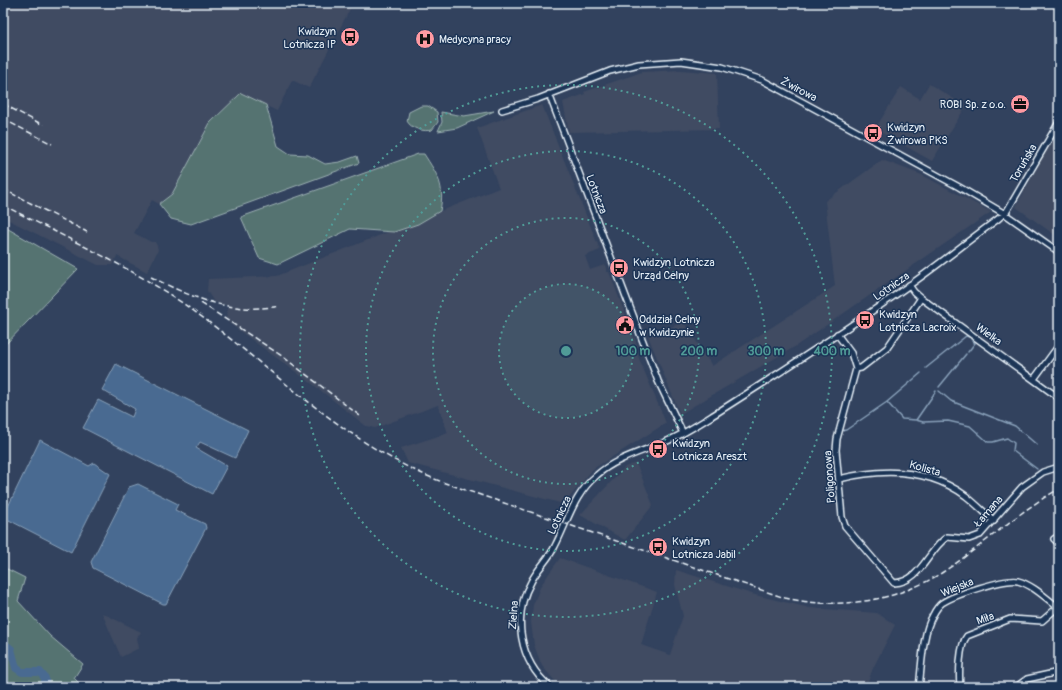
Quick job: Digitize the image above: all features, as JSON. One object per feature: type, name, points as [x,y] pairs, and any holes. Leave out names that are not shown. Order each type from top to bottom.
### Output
[{"type":"street","name":"Żwirowa","points":[[502,110],[550,94],[610,71],[639,64],[681,61],[722,67],[762,80],[1004,214],[1059,252]]},
{"type":"street","name":"Lotnicza","points":[[550,94],[658,382],[683,433]]},
{"type":"street","name":"Toruńska","points":[[1004,214],[1059,122]]},
{"type":"street","name":"Lotnicza","points":[[555,546],[576,499],[597,475],[618,461],[666,442],[683,433],[837,334],[909,285],[1004,214]]},
{"type":"street","name":"Wielka","points":[[909,285],[921,298],[1059,398]]},
{"type":"street","points":[[837,334],[851,354],[856,369],[861,368],[887,348],[921,298]]},
{"type":"street","points":[[1034,379],[1059,345]]},
{"type":"street","name":"Poligonowa","points":[[856,369],[837,439],[836,450],[842,517],[845,526],[894,583]]},
{"type":"street","name":"Łamana","points":[[894,583],[911,578],[920,570],[946,537],[972,538],[980,535],[994,521],[1022,487],[1043,472],[1059,467]]},
{"type":"street","name":"Kolista","points":[[839,479],[880,471],[906,472],[918,475],[943,483],[955,489],[966,496],[994,521]]},
{"type":"street","points":[[1059,536],[1054,539],[1056,541],[1059,540]]},
{"type":"street","name":"Zielna","points":[[550,687],[536,673],[526,655],[521,633],[520,620],[522,602],[530,583],[555,546]]},
{"type":"street","name":"Wiejska","points":[[920,687],[928,627],[936,610],[946,601],[998,582],[1011,580],[1025,584],[1058,608]]},
{"type":"street","name":"Miła","points":[[960,687],[963,644],[967,636],[1010,619],[1042,620],[1058,608]]},
{"type":"street","points":[[1016,687],[1027,679],[1059,672]]},
{"type":"shaded area","points":[[3,3],[353,3],[309,88],[292,80],[277,111],[241,94],[210,123],[172,194],[159,204],[152,200],[134,233],[151,242],[155,242],[157,246],[158,250],[147,272],[117,256],[112,265],[98,265],[3,217]]},
{"type":"shaded area","points":[[681,70],[717,73],[719,129],[569,132],[563,102],[585,94],[584,92],[642,72]]},
{"type":"shaded area","points":[[929,84],[966,106],[932,161],[875,129],[901,87],[920,99]]},
{"type":"shaded area","points":[[542,105],[600,250],[585,256],[590,270],[605,265],[607,272],[609,272],[638,347],[635,349],[666,423],[593,469],[564,504],[408,463],[401,448],[448,433],[438,405],[375,428],[366,426],[315,386],[229,323],[226,318],[228,306],[214,302],[207,291],[208,279],[277,276],[499,188],[477,128]]},
{"type":"shaded area","points":[[1059,127],[1059,238],[1016,207]]},
{"type":"shaded area","points":[[882,160],[922,175],[991,212],[796,346],[680,414],[648,336],[684,322],[712,366],[835,286],[825,201]]},
{"type":"shaded area","points":[[116,364],[248,430],[235,458],[200,442],[196,448],[227,466],[212,494],[83,428],[98,400],[132,417],[135,409],[102,390]]},
{"type":"shaded area","points":[[40,440],[89,466],[94,463],[110,474],[71,552],[3,517]]},
{"type":"shaded area","points":[[636,463],[653,505],[625,540],[580,515],[625,467]]},
{"type":"shaded area","points":[[138,484],[178,504],[175,510],[205,524],[206,528],[166,604],[163,604],[93,568],[91,562],[129,487]]},
{"type":"shaded area","points":[[560,558],[657,592],[641,645],[670,655],[683,616],[675,585],[676,570],[755,595],[810,608],[877,613],[895,625],[873,668],[866,687],[564,687],[554,680],[542,666],[534,645],[531,622],[533,605],[541,585]]},
{"type":"shaded area","points":[[102,613],[141,632],[137,638],[139,648],[121,657]]},
{"type":"green space","points":[[241,93],[266,105],[278,146],[290,154],[308,155],[325,164],[340,162],[357,156],[359,163],[191,224],[171,219],[159,204],[172,194],[210,123]]},
{"type":"green space","points":[[421,106],[428,106],[437,112],[438,122],[432,130],[425,131],[418,129],[411,126],[407,121],[409,112]]},
{"type":"green space","points":[[494,111],[457,128],[438,131],[442,122],[441,112],[464,116]]},
{"type":"green space","points":[[418,154],[424,154],[437,175],[442,194],[440,211],[418,224],[394,232],[350,229],[278,264],[259,258],[241,217]]},
{"type":"green space","points":[[3,226],[78,269],[3,347]]},
{"type":"green space","points":[[3,567],[25,578],[18,601],[50,636],[83,664],[74,678],[83,687],[3,687]]},
{"type":"waterway","points":[[926,368],[966,336],[969,337]]},
{"type":"waterway","points":[[968,352],[975,343],[971,339]]},
{"type":"waterway","points":[[939,387],[966,354]]},
{"type":"waterway","points":[[841,431],[846,430],[887,402],[921,373]]},
{"type":"waterway","points":[[887,402],[902,419],[916,420],[936,391]]},
{"type":"waterway","points":[[939,391],[951,401],[1015,426],[1037,445]]},
{"type":"waterway","points":[[916,420],[923,422],[948,421],[970,426],[988,442],[1007,438],[1014,443],[1013,451],[1037,469]]},
{"type":"waterway","points":[[3,643],[11,649],[16,668],[22,672],[40,672],[45,678],[45,687]]},
{"type":"railway","points":[[3,104],[43,125]]},
{"type":"railway","points":[[3,119],[52,144]]},
{"type":"railway","points":[[3,189],[87,232]]},
{"type":"railway","points":[[3,205],[118,264],[184,304],[216,327],[341,426],[374,448],[408,467],[445,483],[785,598],[805,602],[846,603],[887,597],[906,590],[943,572],[1029,508],[1059,489]]},
{"type":"railway","points":[[151,277],[183,292],[213,303],[245,308],[280,306]]},
{"type":"railway","points":[[201,303],[282,356],[360,416]]},
{"type":"place","name":"Kwidzyn Lotnicza IP","points":[[350,37]]},
{"type":"place","name":"Medycyna pracy","points":[[425,39]]},
{"type":"place","name":"ROBI Sp. z o.o.","points":[[1020,104]]},
{"type":"place","name":"Kwidzyn Żwirowa PKS","points":[[873,133]]},
{"type":"place","name":"Kwidzyn Lotnicza Urząd Celny","points":[[619,268]]},
{"type":"place","name":"Kwidzyn Lotnicza Lacroix","points":[[865,320]]},
{"type":"place","name":"Oddział Celny w Kwidzynie","points":[[625,325]]},
{"type":"place","name":"Kwidzyn Lotnicza Areszt","points":[[658,449]]},
{"type":"place","name":"Kwidzyn Lotnicza Jabil","points":[[658,547]]}]
